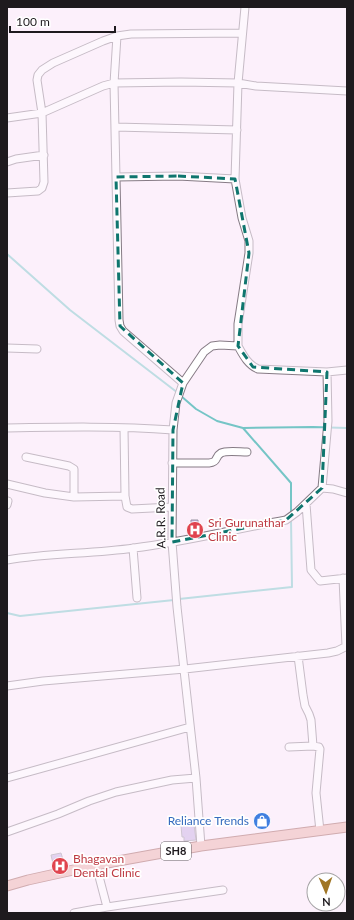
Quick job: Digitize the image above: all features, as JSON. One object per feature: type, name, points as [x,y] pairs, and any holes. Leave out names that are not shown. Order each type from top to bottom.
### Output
[{"type":"main road","name":"SH8","points":[[7,886],[96,865],[201,846],[347,827]]},
{"type":"street","points":[[245,7],[238,83],[235,179],[242,218],[249,241],[249,253],[238,324],[238,346],[248,362],[253,367],[258,369],[327,372],[347,370]]},
{"type":"street","points":[[7,193],[38,191],[42,188],[44,182],[42,113],[37,80],[38,75],[42,70],[53,63],[116,36],[131,34],[242,33]]},
{"type":"street","points":[[116,36],[114,83],[118,320],[123,331],[182,386]]},
{"type":"street","points":[[7,118],[42,113],[103,86],[114,83],[238,83],[256,86],[347,91]]},
{"type":"street","points":[[115,127],[237,130]]},
{"type":"street","points":[[7,162],[16,159],[44,155]]},
{"type":"street","points":[[116,177],[178,176],[235,179]]},
{"type":"street","name":"A.R.R. Road","points":[[201,846],[196,778],[176,594],[172,542],[173,430],[176,403],[182,386],[204,352],[212,346],[238,346]]},
{"type":"street","points":[[7,348],[37,349]]},
{"type":"street","points":[[7,560],[133,548],[286,520],[306,504],[322,488],[328,421],[327,372]]},
{"type":"street","points":[[7,428],[57,427],[173,430]]},
{"type":"street","points":[[124,428],[125,496],[127,507],[132,509],[172,507]]},
{"type":"street","points":[[172,463],[214,463],[217,456],[221,453],[247,452]]},
{"type":"street","points":[[26,457],[69,466],[74,469],[74,497]]},
{"type":"street","points":[[7,484],[45,493],[74,497],[125,496]]},
{"type":"street","points":[[322,488],[347,493]]},
{"type":"street","points":[[7,686],[43,681],[185,669],[328,654],[347,646],[345,578],[320,581],[311,570],[306,504]]},
{"type":"street","points":[[133,548],[136,598]]},
{"type":"street","points":[[298,656],[305,706],[311,720],[313,746]]},
{"type":"street","points":[[7,778],[190,727]]},
{"type":"street","points":[[289,747],[319,747],[320,752],[316,793],[320,831]]},
{"type":"street","points":[[7,832],[116,792],[172,780],[196,778]]},
{"type":"street","points":[[96,865],[107,907]]},
{"type":"street","points":[[74,913],[223,890]]},
{"type":"highlighted area","points":[[178,176],[235,179],[249,253],[238,346],[253,367],[327,372],[322,488],[286,520],[172,542],[173,430],[183,383],[120,326],[116,177]]},
{"type":"building","points":[[191,520],[198,520],[198,532],[191,533]]},
{"type":"building","points":[[194,825],[196,840],[184,841],[181,826]]},
{"type":"building","points":[[61,853],[65,866],[54,868],[51,855]]},
{"type":"waterway","points":[[7,254],[70,310],[178,393]]},
{"type":"waterway","points":[[181,396],[196,409],[217,421],[243,428],[347,428]]},
{"type":"waterway","points":[[243,428],[291,483],[291,513]]},
{"type":"waterway","points":[[179,599],[292,587],[291,519]]},
{"type":"waterway","points":[[7,613],[20,616],[174,600]]},
{"type":"place","name":"Sri Gurunathar Clinic","points":[[195,530]]},
{"type":"place","name":"Reliance Trends","points":[[262,821]]},
{"type":"place","name":"Bhagavan Dental Clinic","points":[[60,866]]}]
